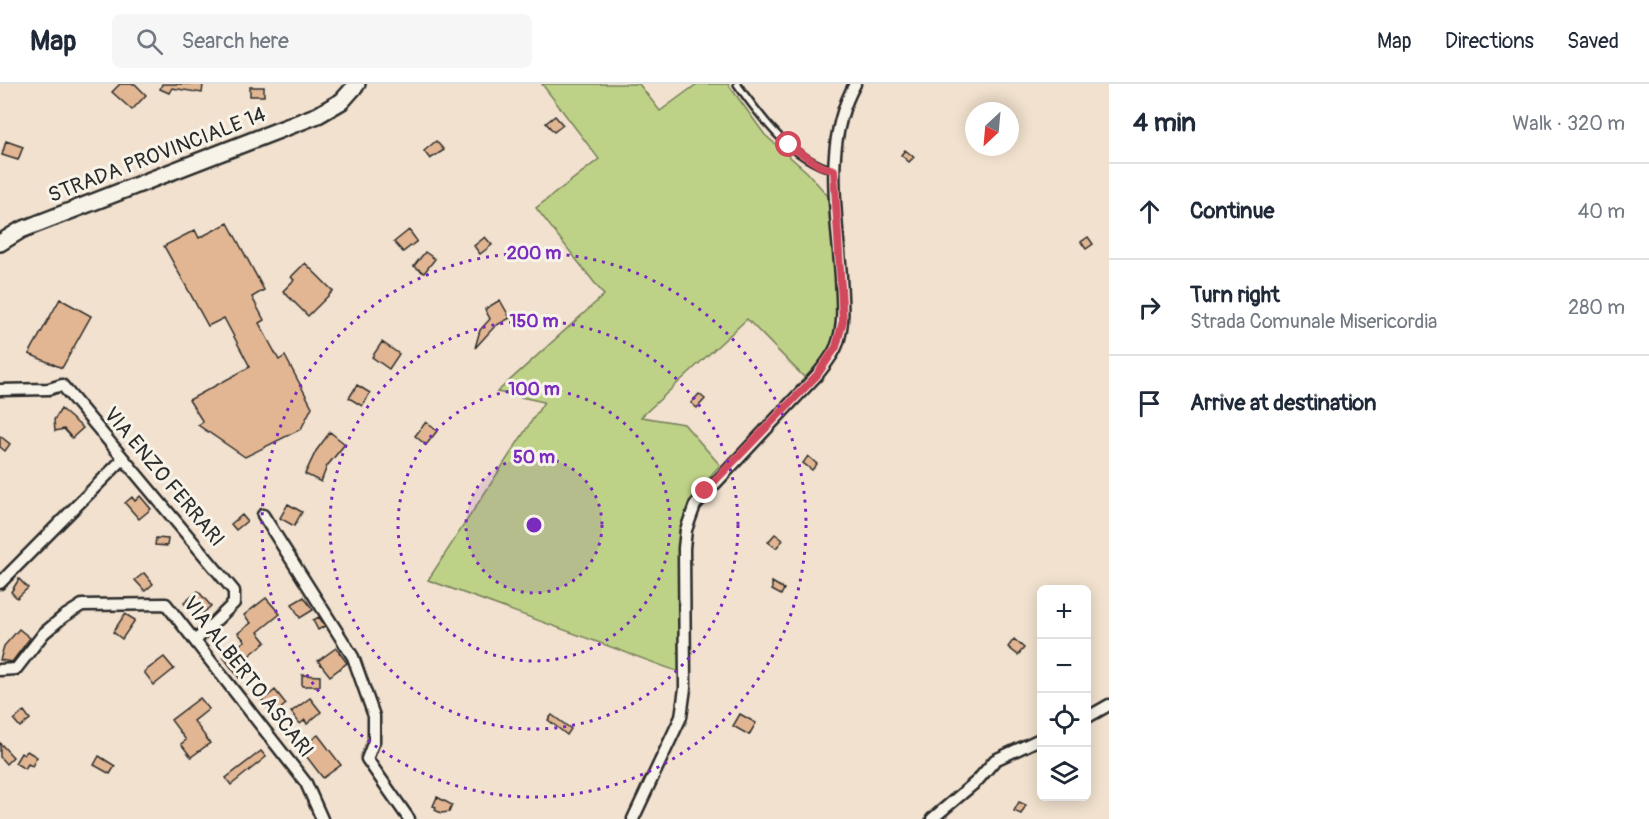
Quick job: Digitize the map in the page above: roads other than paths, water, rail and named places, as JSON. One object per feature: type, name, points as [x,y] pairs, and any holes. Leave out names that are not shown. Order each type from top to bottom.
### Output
[{"type":"main road","name":"STRADA PROVINCIALE 14","points":[[0,243],[21,230],[318,115],[342,101],[357,84]]},
{"type":"street","points":[[633,819],[681,717],[685,688],[684,549],[686,530],[695,505],[817,375],[836,347],[843,321],[843,305],[834,170],[838,123],[855,84]]},
{"type":"street","name":"VIA ENZO FERRARI","points":[[0,390],[49,389],[62,385],[234,591],[234,603],[196,640]]},
{"type":"street","points":[[0,583],[123,459]]},
{"type":"street","points":[[263,515],[353,657],[374,716],[376,733],[367,759],[409,819]]},
{"type":"street","name":"VIA ALBERTO ASCARI","points":[[0,670],[16,669],[44,633],[82,605],[92,603],[166,604],[306,783],[322,819]]},
{"type":"street","points":[[1091,715],[1109,705]]},
{"type":"street","points":[[932,819],[978,781],[995,760],[1037,740]]},
{"type":"lane","points":[[737,84],[772,129],[789,145],[820,166],[834,170]]}]
